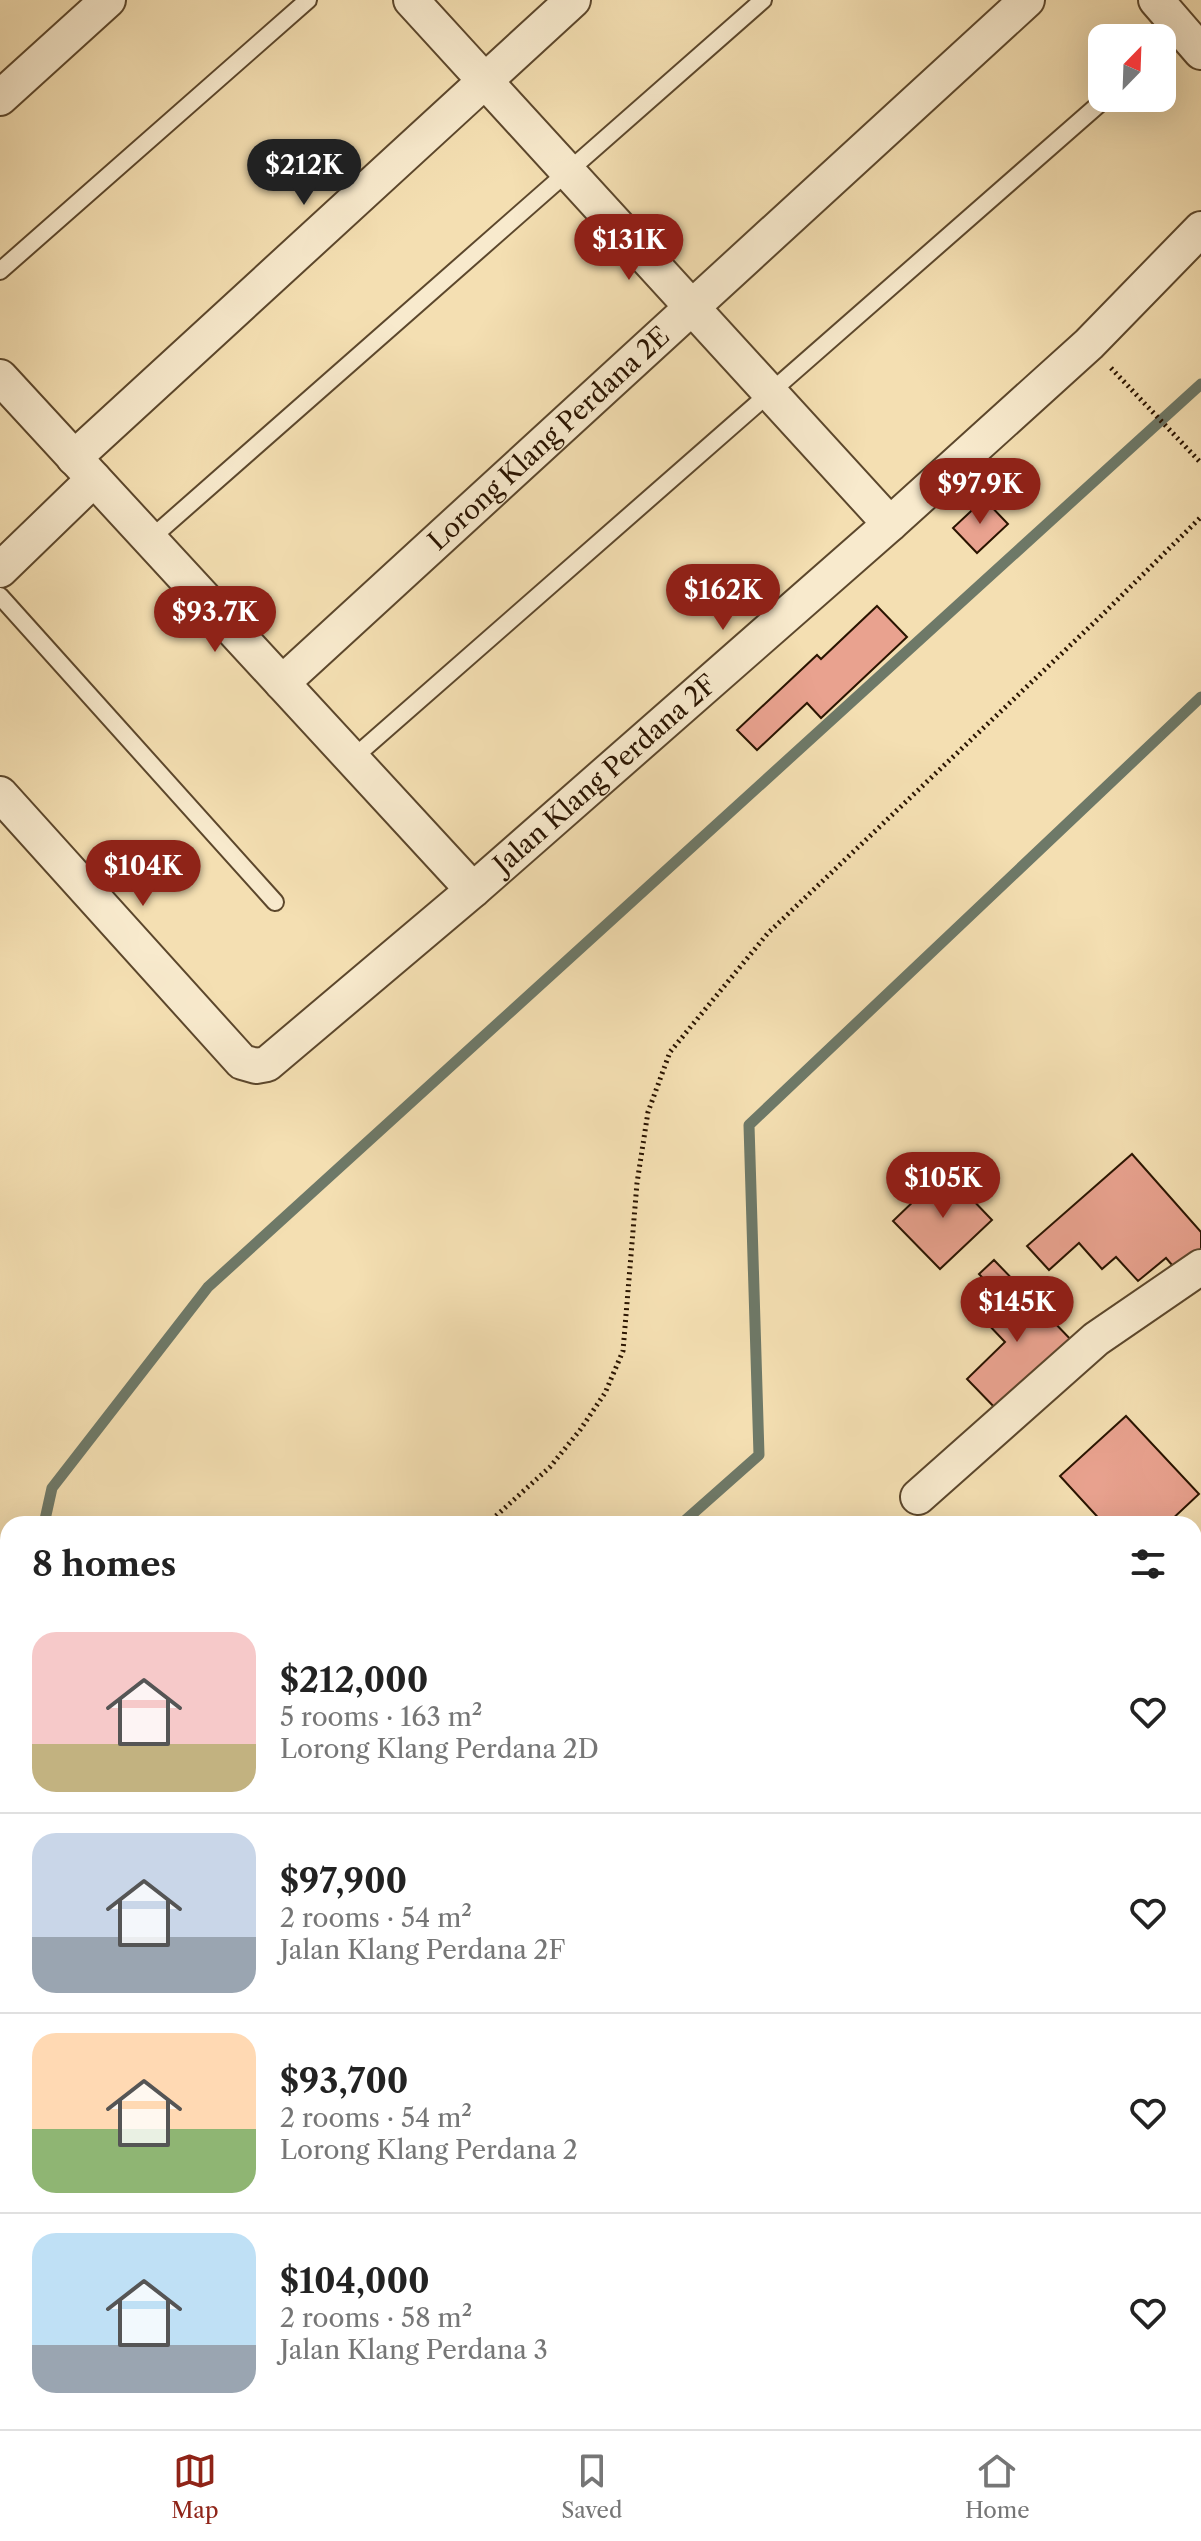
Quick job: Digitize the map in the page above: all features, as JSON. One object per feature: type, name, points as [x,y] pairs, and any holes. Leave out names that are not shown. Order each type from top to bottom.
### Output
[{"type":"street","points":[[0,98],[108,0]]},
{"type":"street","points":[[411,0],[890,524]]},
{"type":"street","points":[[0,570],[84,468],[485,80],[573,0]]},
{"type":"street","name":"Lorong Klang Perdana 2E","points":[[282,683],[1027,0]]},
{"type":"street","points":[[1156,0],[1182,44]]},
{"type":"street","name":"Jalan Klang Perdana 2F","points":[[0,794],[242,1062],[256,1066],[267,1064],[473,890],[890,524],[1089,344],[1201,229]]},
{"type":"street","points":[[0,377],[473,890]]},
{"type":"street","points":[[918,1497],[1096,1339],[1201,1267]]},
{"type":"lane","points":[[0,271],[308,0]]},
{"type":"lane","points":[[149,540],[763,0]]},
{"type":"lane","points":[[352,759],[1090,112]]},
{"type":"lane","points":[[0,596],[275,902]]},
{"type":"path","points":[[1137,395],[1201,463]]},
{"type":"path","points":[[496,1516],[550,1467],[580,1430],[605,1393],[623,1351],[637,1183],[648,1112],[670,1052],[768,933],[1201,517]]},
{"type":"building","points":[[984,499],[1008,524],[977,553],[953,528]]},
{"type":"building","points":[[877,606],[907,637],[821,718],[807,703],[757,750],[737,730],[817,655],[821,659]]},
{"type":"building","points":[[1132,1154],[1201,1232],[1201,1253],[1179,1273],[1166,1258],[1138,1281],[1116,1257],[1102,1269],[1079,1243],[1049,1270],[1027,1246]]},
{"type":"building","points":[[945,1171],[992,1220],[940,1269],[893,1221]]},
{"type":"building","points":[[994,1260],[1076,1345],[1002,1415],[967,1379],[1005,1342],[985,1321],[1005,1302],[979,1274]]},
{"type":"building","points":[[1126,1416],[1199,1494],[1176,1516],[1097,1516],[1060,1476]]},
{"type":"waterway","points":[[46,1516],[52,1488],[208,1287],[1201,384]]},
{"type":"waterway","points":[[690,1516],[759,1455],[749,1125],[1201,697]]}]
